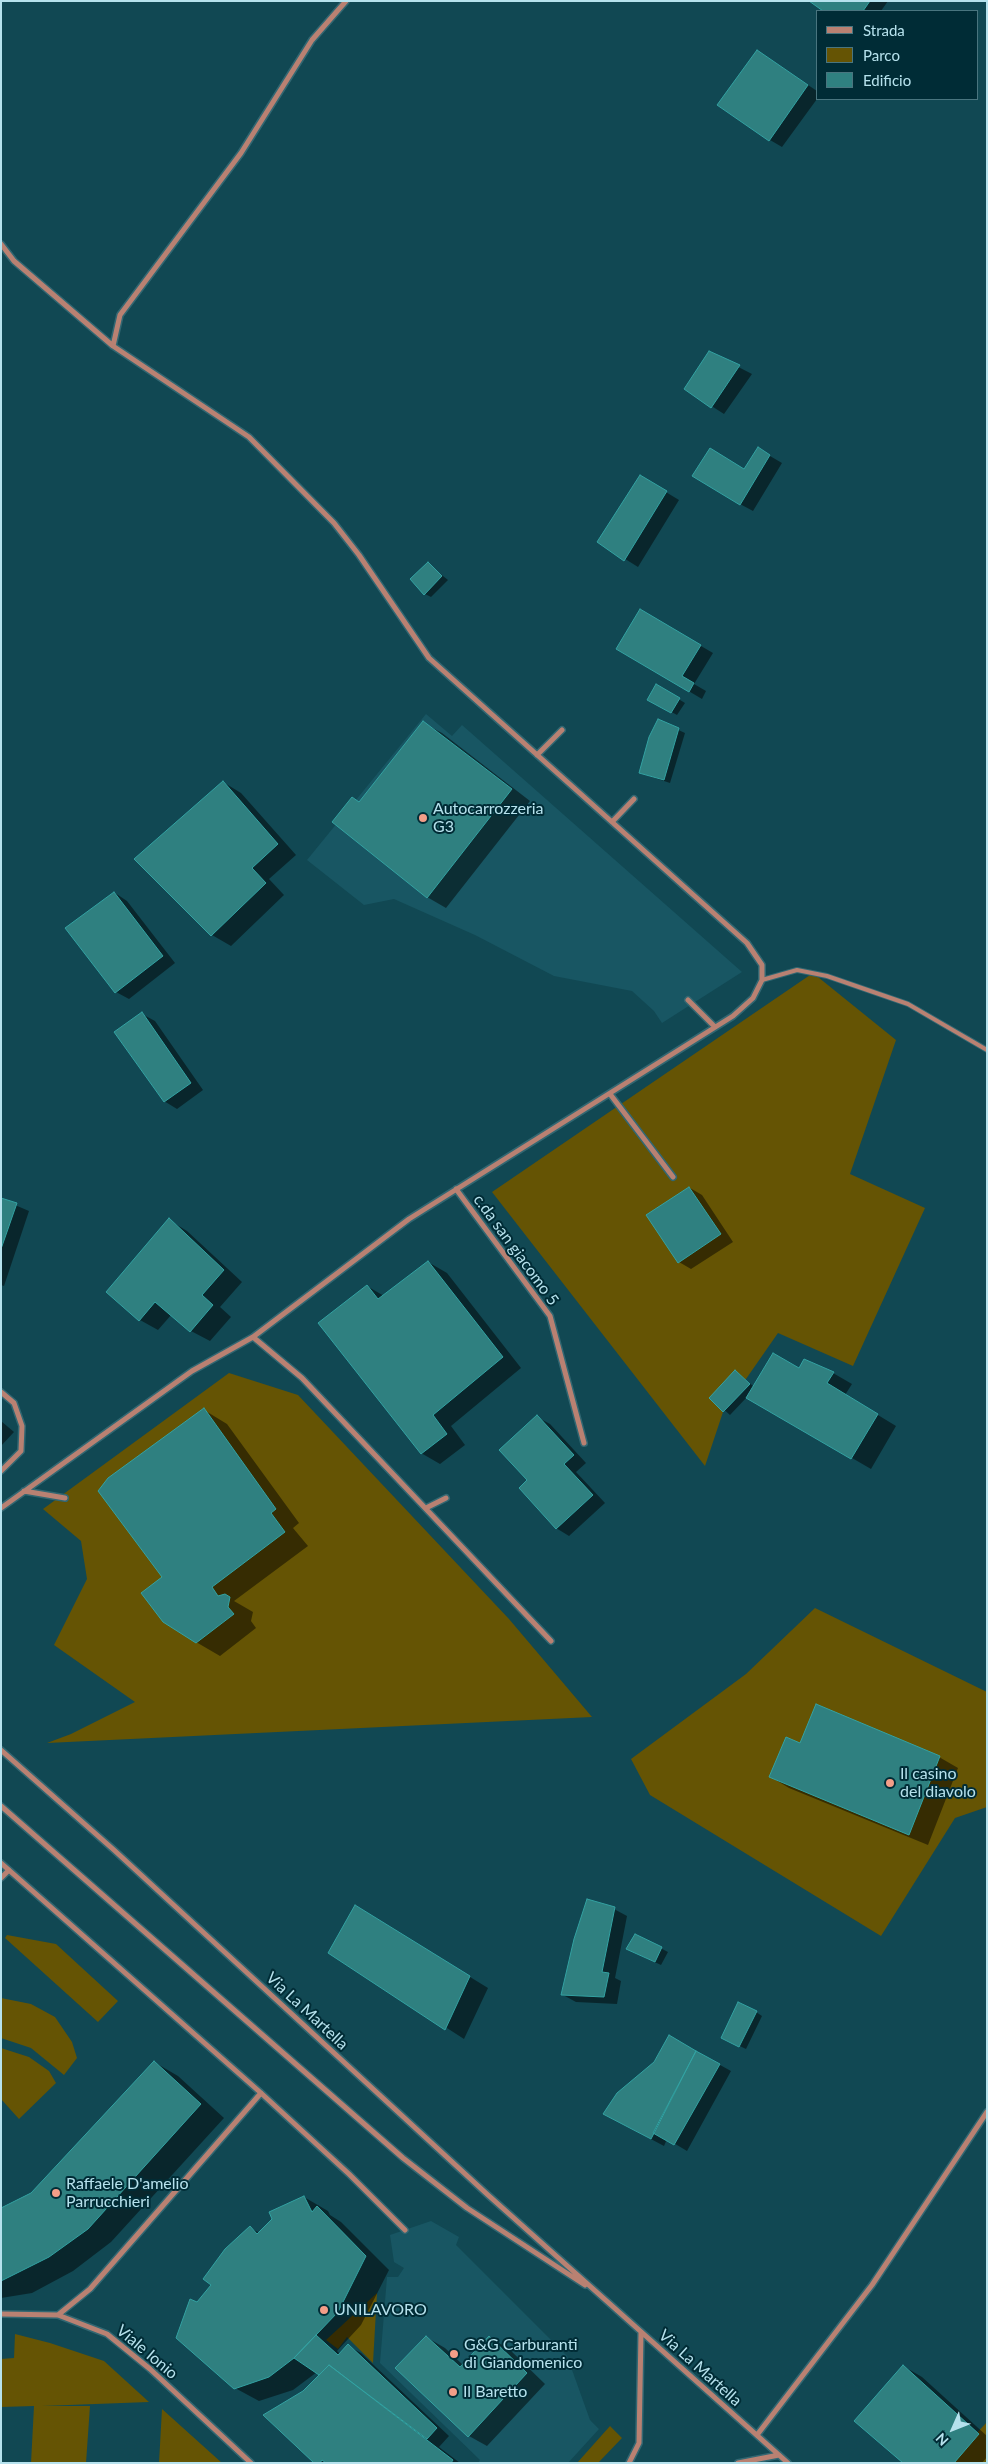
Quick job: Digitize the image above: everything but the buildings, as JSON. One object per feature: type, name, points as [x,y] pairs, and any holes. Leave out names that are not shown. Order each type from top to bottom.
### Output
[{"type":"street","points":[[113,346],[120,314],[241,153],[312,40],[346,1]]},
{"type":"street","points":[[1,244],[14,261],[113,346],[249,437],[339,529],[360,555],[429,658],[747,943],[762,965],[762,980],[753,998],[733,1016],[409,1218],[253,1337],[192,1372],[1,1508]]},
{"type":"street","points":[[537,755],[562,730]]},
{"type":"street","points":[[612,822],[634,799]]},
{"type":"street","points":[[688,1000],[715,1027]]},
{"type":"street","points":[[610,1094],[674,1177]]},
{"type":"street","name":"c.da san giacomo 5","points":[[456,1189],[550,1316],[584,1443]]},
{"type":"street","points":[[253,1337],[302,1378],[551,1641]]},
{"type":"street","points":[[1,1392],[14,1403],[22,1426],[21,1451],[1,1471]]},
{"type":"street","points":[[24,1492],[66,1498]]},
{"type":"street","points":[[426,1508],[446,1498]]},
{"type":"street","name":"Via La Martella","points":[[1,1750],[596,2292],[788,2463]]},
{"type":"street","name":"Via La Martella","points":[[1,1806],[341,2106],[411,2164],[510,2239],[596,2292]]},
{"type":"street","points":[[1,1863],[261,2093],[349,2174],[405,2230]]},
{"type":"street","points":[[1,1878],[9,1870]]},
{"type":"street","points":[[58,2315],[90,2289],[261,2093]]},
{"type":"street","points":[[756,2435],[872,2285],[987,2112]]},
{"type":"street","name":"Viale Ionio","points":[[1,2314],[58,2315],[107,2334],[150,2369],[251,2463]]},
{"type":"street","points":[[629,2463],[639,2443],[641,2332]]},
{"type":"street","points":[[738,2463],[779,2455]]},
{"type":"lane","points":[[762,980],[797,970],[827,976],[908,1004],[987,1050]]},
{"type":"shaded area","points":[[426,714],[452,736],[462,725],[742,972],[662,1023],[654,1011],[632,991],[554,976],[475,935],[394,899],[364,905],[307,860]]},
{"type":"shaded area","points":[[431,2221],[459,2237],[456,2245],[567,2356],[590,2420],[599,2429],[568,2463],[478,2463],[480,2460],[380,2363],[387,2277],[398,2277],[404,2268],[394,2262],[390,2235]]},
{"type":"green space","points":[[813,973],[896,1040],[850,1174],[925,1208],[853,1366],[778,1333],[723,1412],[705,1466],[492,1192]]},
{"type":"green space","points":[[229,1373],[298,1395],[509,1619],[592,1717],[47,1743],[71,1734],[135,1702],[54,1645],[87,1579],[81,1541],[43,1509]]},
{"type":"green space","points":[[815,1608],[987,1692],[987,1807],[955,1818],[881,1936],[650,1795],[631,1759],[746,1674]]},
{"type":"green space","points":[[7,1935],[56,1944],[118,2001],[98,2022],[5,1938]]},
{"type":"green space","points":[[1,1998],[31,2004],[55,2017],[72,2042],[77,2058],[64,2075],[31,2048],[1,2038]]},
{"type":"green space","points":[[1,2048],[29,2057],[49,2071],[56,2083],[19,2119],[1,2099]]},
{"type":"green space","points":[[377,2293],[373,2363],[347,2337],[338,2349],[326,2340]]},
{"type":"green space","points":[[15,2334],[50,2343],[104,2361],[149,2402],[42,2406],[90,2406],[86,2463],[31,2463],[34,2406],[1,2407],[1,2359],[14,2358]]},
{"type":"green space","points":[[162,2409],[222,2463],[159,2463]]},
{"type":"green space","points":[[987,2422],[987,2463],[949,2463]]},
{"type":"green space","points":[[610,2426],[622,2438],[598,2463],[577,2463]]},
{"type":"place","name":"Autocarrozzeria G3","points":[[423,818]]},
{"type":"place","name":"Il casino del diavolo","points":[[890,1783]]},
{"type":"place","name":"Raffaele D'amelio Parrucchieri","points":[[56,2193]]},
{"type":"place","name":"UNILAVORO","points":[[324,2310]]},
{"type":"place","name":"G&G Carburanti di Giandomenico","points":[[454,2354]]},
{"type":"place","name":"Il Baretto","points":[[453,2392]]}]
